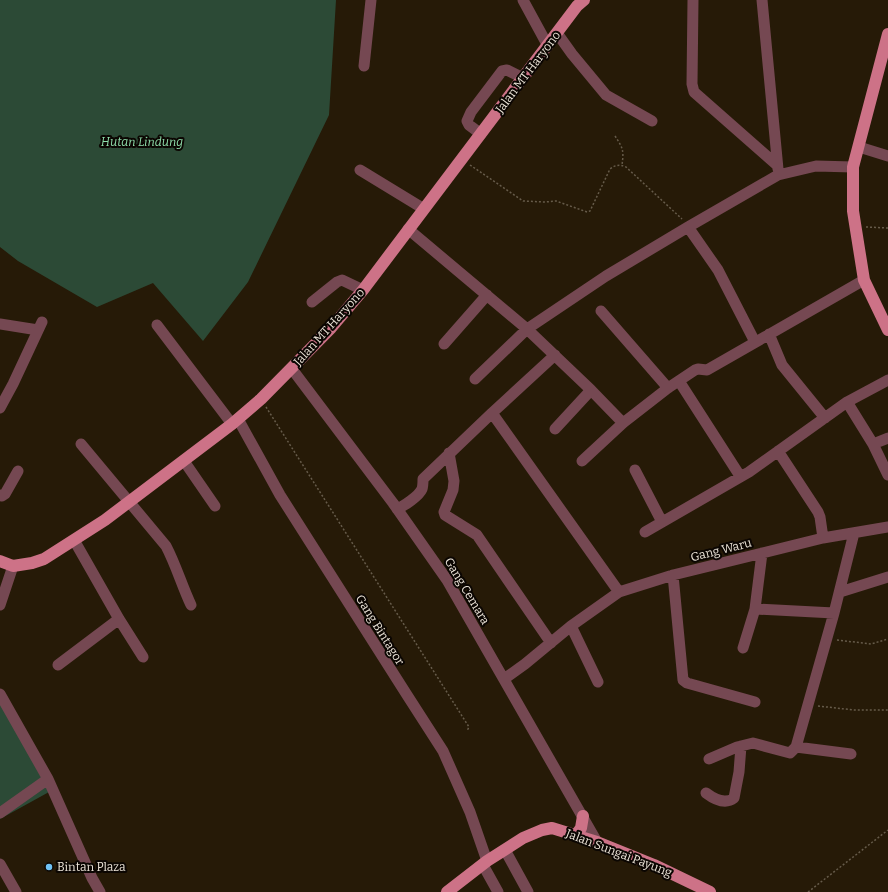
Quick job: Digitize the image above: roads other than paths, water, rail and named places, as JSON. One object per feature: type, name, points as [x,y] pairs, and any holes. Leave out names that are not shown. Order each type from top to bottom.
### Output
[{"type":"main road","name":"Jalan MT Haryono","points":[[12,566],[32,563],[44,559],[105,520],[235,421],[261,399],[292,369],[332,328],[363,290],[548,46],[578,2]]},
{"type":"main road","points":[[888,34],[853,167],[853,211],[864,280],[888,330]]},
{"type":"main road","points":[[0,561],[12,566]]},
{"type":"main road","points":[[576,835],[581,828],[584,816]]},
{"type":"main road","name":"Jalan Sungai Payung","points":[[447,892],[485,863],[523,838],[542,830],[552,828],[597,842],[654,865],[710,892]]},
{"type":"street","points":[[364,66],[371,0]]},
{"type":"street","points":[[523,0],[548,46]]},
{"type":"street","points":[[693,0],[692,84],[694,92],[778,170]]},
{"type":"street","points":[[762,0],[778,170]]},
{"type":"street","points":[[557,33],[606,96],[652,120]]},
{"type":"street","points":[[481,134],[469,125],[467,121],[471,112],[502,71],[507,70],[523,78]]},
{"type":"street","points":[[859,147],[888,156]]},
{"type":"street","points":[[475,379],[527,329],[606,276],[688,227],[778,170],[816,166],[853,167]]},
{"type":"street","points":[[360,170],[424,209]]},
{"type":"street","points":[[688,227],[718,270],[755,342]]},
{"type":"street","points":[[408,229],[527,329],[623,423]]},
{"type":"street","points":[[312,302],[337,282],[342,280],[363,290]]},
{"type":"street","points":[[582,461],[623,423],[668,388],[697,369],[707,370],[864,280]]},
{"type":"street","points":[[444,344],[487,296]]},
{"type":"street","points":[[601,311],[668,388]]},
{"type":"street","points":[[0,324],[40,326],[0,408]]},
{"type":"street","name":"Gang Bintagor","points":[[157,325],[235,421],[390,670],[443,751],[470,812],[485,863],[498,892]]},
{"type":"street","points":[[769,334],[782,365],[825,418]]},
{"type":"street","points":[[396,509],[402,507],[412,499],[422,488],[423,479],[555,355]]},
{"type":"street","name":"Gang Cemara","points":[[292,369],[447,580],[584,816],[597,842]]},
{"type":"street","points":[[645,532],[740,476],[847,402],[888,380]]},
{"type":"street","points":[[679,381],[740,476]]},
{"type":"street","points":[[555,429],[591,390]]},
{"type":"street","points":[[847,402],[873,444],[888,475]]},
{"type":"street","points":[[492,413],[619,592]]},
{"type":"street","points":[[873,444],[888,438]]},
{"type":"street","points":[[81,444],[166,546],[191,605]]},
{"type":"street","points":[[778,451],[818,512],[823,538]]},
{"type":"street","points":[[450,453],[454,481],[453,490],[444,512],[445,514],[477,535],[551,643],[504,679]]},
{"type":"street","points":[[184,461],[215,506]]},
{"type":"street","points":[[635,470],[662,522]]},
{"type":"street","points":[[0,495],[5,494],[18,471]]},
{"type":"street","name":"Gang Waru","points":[[551,643],[571,626],[619,592],[674,575],[823,538],[888,527]]},
{"type":"street","points":[[709,759],[741,746],[753,743],[790,753],[796,747],[809,706],[840,592],[854,533]]},
{"type":"street","points":[[74,540],[142,657]]},
{"type":"street","points":[[743,648],[755,609],[762,553]]},
{"type":"street","points":[[0,605],[12,566]]},
{"type":"street","points":[[674,575],[683,680],[687,683],[755,702]]},
{"type":"street","points":[[840,592],[888,577]]},
{"type":"street","points":[[755,609],[834,613]]},
{"type":"street","points":[[58,665],[119,619]]},
{"type":"street","points":[[571,626],[598,682]]},
{"type":"street","points":[[0,694],[48,779],[92,878],[100,892]]},
{"type":"street","points":[[706,793],[722,801],[729,801],[734,798],[739,772],[741,746]]},
{"type":"street","points":[[796,747],[850,754]]},
{"type":"street","points":[[0,813],[48,779]]},
{"type":"street","points":[[505,850],[528,892]]},
{"type":"street","points":[[0,864],[16,892]]},
{"type":"place","name":"Bintan Plaza","points":[[49,867]]},
{"type":"park label","name":"Hutan Lindung","points":[[142,142]]}]
